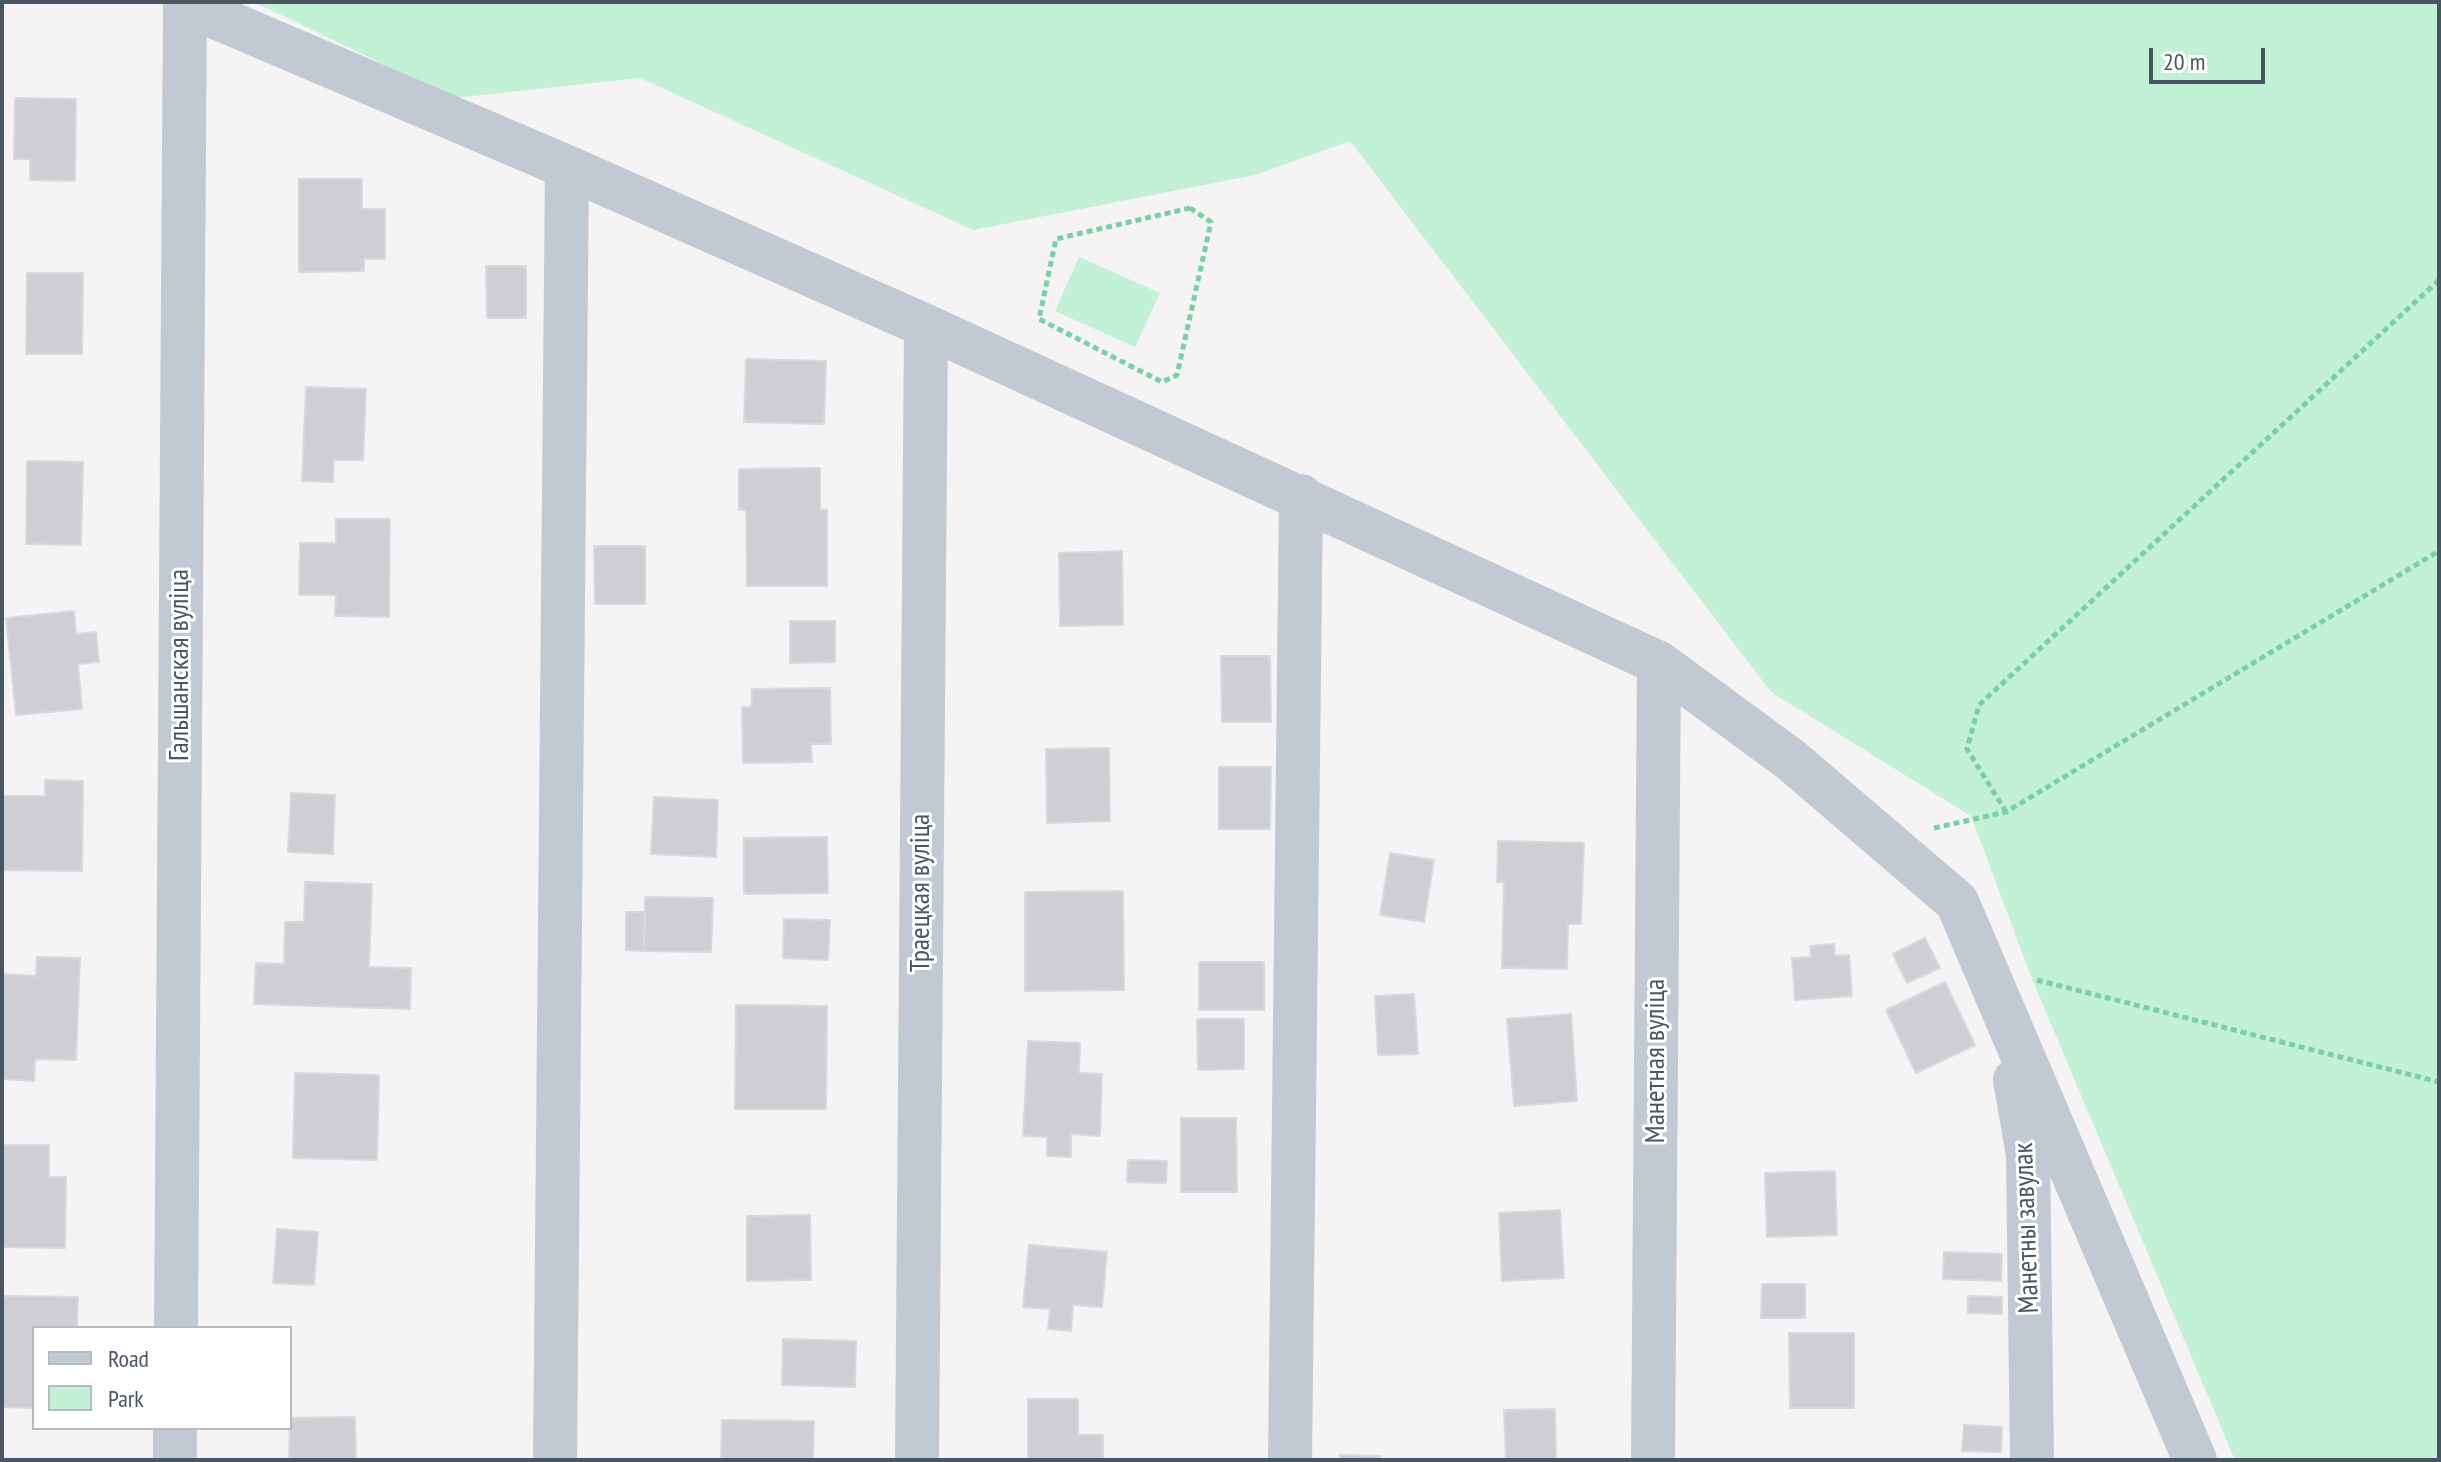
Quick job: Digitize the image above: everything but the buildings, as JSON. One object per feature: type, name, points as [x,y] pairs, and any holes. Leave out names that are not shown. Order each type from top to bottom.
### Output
[{"type":"street","points":[[185,3],[926,326],[1659,663],[1791,760],[1887,838],[1957,902],[2016,989],[2195,1460]]},
{"type":"street","name":"Гальшанская вуліца","points":[[176,1326],[185,3]]},
{"type":"street","points":[[555,1460],[567,167]]},
{"type":"street","name":"Траецкая вуліца","points":[[917,1460],[926,326]]},
{"type":"street","points":[[1290,1460],[1301,496]]},
{"type":"street","name":"Манетная вуліца","points":[[1653,1460],[1659,663]]},
{"type":"street","name":"Манетны завулак","points":[[2016,989],[2028,1155],[2032,1460]]},
{"type":"street","points":[[175,1430],[175,1460]]},
{"type":"path","points":[[1190,208],[1211,222],[1177,375],[1162,382],[1039,319],[1056,239],[1190,208]]},
{"type":"path","points":[[2006,812],[1967,749],[1979,705],[2439,280]]},
{"type":"path","points":[[1887,838],[2006,812],[2439,551]]},
{"type":"path","points":[[2016,989],[2439,1082]]},
{"type":"green space","points":[[254,2],[2439,2],[2439,1460],[2235,1460],[2032,979],[1971,816],[1771,692],[1350,141],[1255,175],[973,230],[640,78],[454,98]]},
{"type":"green space","points":[[1079,257],[1160,293],[1135,347],[1055,311]]}]
